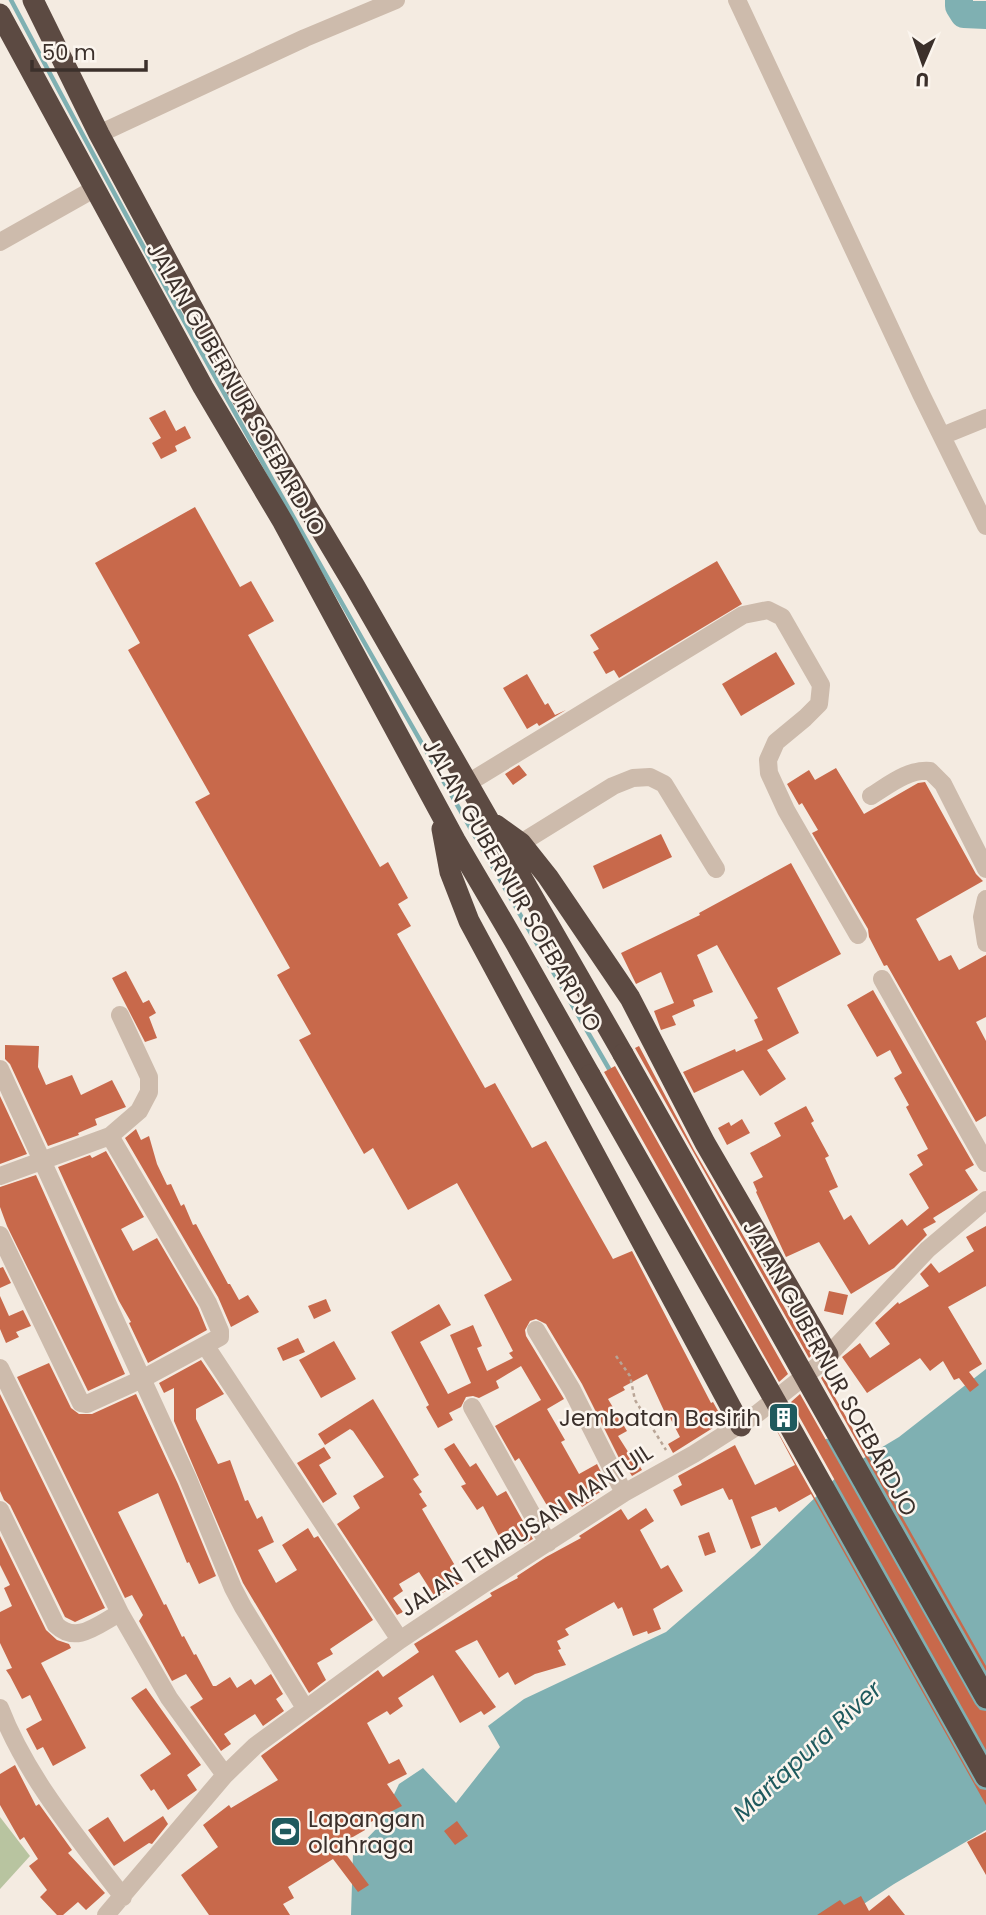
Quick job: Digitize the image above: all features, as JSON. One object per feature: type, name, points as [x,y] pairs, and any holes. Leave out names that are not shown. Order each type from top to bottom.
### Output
[{"type":"highway","name":"JALAN GUBERNUR SOEBARDJO","points":[[33,0],[99,134],[232,382],[354,584],[986,1698]]},
{"type":"highway","name":"JALAN GUBERNUR SOEBARDJO","points":[[0,14],[203,387],[283,522],[437,807],[771,1392],[986,1777]]},
{"type":"highway","points":[[437,807],[450,872],[469,921],[741,1426]]},
{"type":"highway","points":[[488,820],[522,843],[630,998],[705,1143],[828,1355]]},
{"type":"highway","points":[[529,1032],[557,1018]]},
{"type":"street","points":[[99,134],[305,38],[396,0]]},
{"type":"street","points":[[737,0],[986,526]]},
{"type":"street","points":[[0,242],[94,189]]},
{"type":"street","points":[[942,436],[986,418]]},
{"type":"street","points":[[468,783],[743,615],[768,610],[782,617],[821,685],[819,704],[806,718],[776,741],[768,760],[769,773],[786,810],[858,935]]},
{"type":"street","points":[[871,796],[908,774],[920,770],[930,771],[943,785],[986,869]]},
{"type":"street","points":[[522,843],[612,786],[633,778],[650,777],[664,784],[716,869]]},
{"type":"street","points":[[986,899],[982,917],[986,943]]},
{"type":"street","points":[[882,979],[986,1163]]},
{"type":"street","points":[[0,1176],[110,1136],[139,1111],[150,1084],[120,1015]]},
{"type":"street","points":[[0,1069],[243,1607],[306,1708]]},
{"type":"street","points":[[0,1235],[79,1402],[87,1404],[142,1379],[219,1337],[221,1333],[208,1303],[110,1136]]},
{"type":"street","name":"JALAN TEMBUSAN MANTUIL","points":[[106,1915],[225,1775],[255,1745],[400,1640],[624,1493],[741,1426],[828,1355],[928,1249],[986,1200]]},
{"type":"street","points":[[536,1329],[572,1390],[624,1493]]},
{"type":"street","points":[[205,1345],[400,1640]]},
{"type":"street","points":[[0,1368],[120,1613],[169,1698],[225,1775]]},
{"type":"street","points":[[472,1407],[548,1543]]},
{"type":"street","points":[[0,1510],[56,1625],[63,1632],[79,1634],[120,1613]]},
{"type":"street","points":[[0,1708],[6,1738],[123,1897]]},
{"type":"path","points":[[616,1356],[630,1376],[635,1400],[676,1464]]},
{"type":"green space","points":[[0,1817],[30,1856],[0,1889]]},
{"type":"water","name":"Martapura River","points":[[986,1369],[986,1830],[847,1915],[351,1915],[353,1853],[379,1826],[399,1784],[423,1768],[456,1803],[500,1747],[488,1726],[524,1699],[666,1632],[754,1556],[844,1470],[899,1437]]},
{"type":"building","points":[[165,410],[176,431],[185,426],[191,438],[175,446],[177,451],[161,459],[152,443],[161,438],[149,418]]},
{"type":"building","points":[[195,507],[240,587],[251,581],[274,621],[248,635],[380,867],[388,862],[408,898],[398,904],[411,926],[397,934],[485,1088],[495,1083],[532,1148],[546,1141],[613,1259],[632,1251],[711,1403],[713,1402],[722,1418],[713,1422],[716,1426],[673,1453],[668,1444],[680,1437],[668,1414],[666,1415],[647,1374],[608,1399],[627,1431],[618,1436],[632,1458],[622,1464],[582,1384],[546,1324],[536,1319],[530,1321],[525,1330],[526,1336],[564,1399],[547,1409],[565,1440],[561,1442],[579,1474],[597,1464],[603,1476],[600,1478],[607,1488],[582,1507],[580,1504],[555,1519],[519,1458],[515,1461],[495,1426],[541,1400],[521,1366],[496,1381],[499,1388],[479,1398],[466,1397],[461,1407],[449,1413],[453,1420],[438,1428],[426,1407],[429,1405],[391,1332],[439,1304],[451,1325],[420,1342],[448,1394],[471,1383],[450,1335],[473,1325],[482,1346],[477,1348],[487,1371],[513,1358],[509,1353],[513,1351],[484,1295],[512,1280],[457,1183],[408,1210],[373,1148],[364,1154],[299,1040],[311,1034],[277,975],[290,968],[195,802],[210,794],[128,650],[140,643],[95,563]]},
{"type":"building","points":[[717,561],[742,604],[619,678],[614,670],[606,674],[593,652],[599,649],[590,635]]},
{"type":"building","points":[[776,652],[795,684],[741,716],[722,684]]},
{"type":"building","points":[[527,674],[545,705],[548,703],[555,715],[566,710],[539,726],[537,723],[527,729],[503,688]]},
{"type":"building","points":[[519,765],[527,775],[513,785],[505,774]]},
{"type":"building","points":[[836,768],[864,814],[918,783],[925,782],[976,874],[983,881],[916,919],[939,961],[951,955],[959,970],[986,955],[986,1017],[976,1022],[986,1041],[986,1116],[976,1122],[887,965],[884,966],[869,937],[868,929],[812,833],[818,830],[787,784],[809,770],[815,780]]},
{"type":"building","points":[[661,834],[672,857],[603,889],[593,866]]},
{"type":"building","points":[[791,863],[841,954],[777,988],[799,1033],[767,1050],[786,1079],[760,1096],[743,1070],[694,1093],[683,1072],[763,1040],[754,1020],[758,1018],[717,945],[697,955],[713,992],[693,1000],[695,1006],[672,1016],[676,1025],[661,1030],[654,1011],[674,1003],[661,972],[636,984],[621,953],[700,915],[699,913]]},
{"type":"building","points":[[126,971],[143,1003],[149,1000],[156,1013],[149,1017],[157,1038],[145,1042],[112,978]]},
{"type":"building","points":[[873,990],[974,1165],[965,1170],[978,1190],[933,1218],[936,1222],[923,1229],[927,1235],[894,1268],[851,1294],[819,1242],[786,1257],[756,1192],[753,1182],[763,1177],[750,1153],[781,1136],[774,1123],[806,1106],[814,1121],[811,1123],[829,1156],[825,1158],[838,1187],[829,1191],[844,1220],[851,1215],[869,1245],[902,1219],[907,1226],[929,1208],[909,1174],[923,1165],[917,1155],[928,1149],[894,1078],[902,1073],[890,1050],[877,1057],[847,1005]]},
{"type":"building","points":[[5,1045],[39,1046],[38,1067],[46,1085],[72,1075],[81,1095],[112,1080],[126,1107],[95,1119],[97,1125],[78,1133],[79,1135],[48,1146],[10,1064],[5,1059]]},
{"type":"building","points":[[639,1046],[694,1150],[812,1355],[809,1358],[635,1048]]},
{"type":"building","points":[[615,1066],[788,1374],[779,1382],[604,1072]]},
{"type":"building","points":[[0,1096],[27,1154],[0,1164]]},
{"type":"building","points":[[742,1119],[750,1133],[727,1145],[718,1128],[729,1122],[731,1126]]},
{"type":"building","points":[[136,1129],[141,1140],[149,1136],[157,1164],[167,1185],[171,1184],[181,1206],[184,1204],[193,1225],[196,1224],[228,1284],[239,1300],[248,1295],[259,1312],[231,1327],[218,1297],[125,1138]]},
{"type":"building","points":[[106,1151],[144,1217],[121,1229],[133,1251],[157,1238],[198,1308],[207,1330],[148,1363],[58,1167],[90,1155],[92,1158]]},
{"type":"building","points":[[36,1175],[125,1374],[88,1391],[0,1207],[0,1187]]},
{"type":"building","points":[[986,1226],[986,1286],[948,1307],[982,1364],[969,1372],[979,1385],[970,1392],[959,1378],[954,1380],[943,1361],[930,1371],[920,1358],[867,1393],[842,1357],[860,1343],[870,1358],[890,1344],[875,1323],[898,1302],[899,1304],[929,1286],[920,1274],[931,1263],[939,1273],[974,1251],[966,1237]]},
{"type":"building","points":[[3,1267],[11,1283],[0,1288],[0,1268]]},
{"type":"building","points":[[829,1291],[848,1295],[843,1315],[824,1311]]},
{"type":"building","points":[[0,1296],[9,1316],[23,1310],[31,1326],[16,1332],[19,1337],[6,1343],[0,1329]]},
{"type":"building","points":[[326,1299],[331,1311],[314,1319],[308,1306]]},
{"type":"building","points":[[298,1338],[305,1352],[283,1361],[277,1348]]},
{"type":"building","points":[[334,1341],[356,1379],[321,1398],[299,1360]]},
{"type":"building","points":[[201,1360],[224,1394],[196,1409],[196,1419],[218,1464],[230,1460],[245,1501],[248,1500],[257,1519],[262,1516],[274,1542],[258,1550],[276,1583],[297,1570],[282,1545],[308,1528],[314,1538],[318,1536],[373,1620],[330,1649],[333,1654],[317,1663],[326,1680],[309,1693],[243,1583],[174,1421],[174,1388],[164,1393],[159,1383]]},
{"type":"building","points":[[49,1363],[71,1408],[79,1414],[92,1414],[136,1394],[178,1484],[216,1576],[199,1584],[189,1562],[187,1563],[158,1493],[118,1512],[164,1605],[166,1604],[182,1637],[184,1636],[194,1655],[196,1654],[213,1686],[230,1677],[237,1688],[251,1679],[255,1685],[271,1674],[283,1694],[276,1699],[284,1711],[263,1726],[255,1714],[224,1734],[231,1744],[221,1751],[190,1707],[203,1699],[186,1674],[172,1681],[139,1621],[143,1615],[132,1595],[125,1598],[17,1377]]},
{"type":"building","points":[[823,1376],[986,1666],[986,1671],[821,1378]]},
{"type":"building","points":[[0,1394],[105,1608],[75,1622],[65,1617],[10,1505],[0,1491]]},
{"type":"building","points":[[800,1394],[975,1704],[980,1710],[986,1711],[986,1750],[791,1402]]},
{"type":"building","points":[[373,1399],[419,1475],[413,1479],[427,1506],[422,1509],[464,1581],[435,1597],[419,1572],[399,1584],[403,1591],[393,1598],[403,1612],[397,1615],[337,1524],[360,1508],[353,1496],[384,1477],[350,1429],[325,1445],[318,1434]]},
{"type":"building","points":[[770,1418],[975,1783],[980,1789],[986,1790],[986,1805],[811,1494],[779,1512],[776,1507],[751,1517],[761,1545],[751,1549],[732,1499],[729,1500],[723,1488],[681,1506],[673,1490],[682,1485],[678,1476],[735,1445],[755,1485],[795,1465]]},
{"type":"building","points":[[454,1443],[470,1467],[476,1463],[497,1496],[506,1491],[533,1539],[524,1544],[518,1531],[501,1540],[483,1506],[477,1510],[461,1486],[466,1484],[444,1449]]},
{"type":"building","points":[[324,1447],[331,1458],[319,1465],[337,1494],[323,1503],[297,1463]]},
{"type":"building","points":[[635,1458],[642,1470],[632,1476],[625,1465]]},
{"type":"building","points":[[646,1508],[654,1521],[640,1530],[661,1569],[668,1565],[683,1591],[653,1609],[661,1629],[633,1636],[622,1607],[618,1609],[614,1602],[565,1629],[569,1635],[557,1641],[561,1649],[558,1650],[566,1665],[535,1674],[515,1685],[508,1672],[499,1678],[477,1640],[455,1651],[496,1707],[484,1715],[481,1711],[460,1723],[433,1675],[398,1698],[403,1706],[390,1715],[387,1711],[367,1723],[389,1764],[399,1759],[407,1774],[387,1784],[402,1806],[363,1826],[365,1830],[339,1845],[369,1885],[358,1892],[333,1859],[288,1887],[294,1898],[283,1904],[290,1915],[209,1915],[181,1875],[218,1847],[203,1825],[229,1805],[231,1808],[278,1780],[262,1755],[378,1670],[383,1677],[419,1652],[414,1644],[492,1596],[490,1593],[581,1538],[579,1536],[621,1509],[628,1520]]},
{"type":"building","points":[[709,1532],[716,1552],[705,1556],[698,1536]]},
{"type":"building","points":[[0,1536],[46,1630],[71,1648],[41,1663],[86,1748],[53,1766],[43,1747],[37,1750],[26,1729],[42,1720],[30,1695],[22,1699],[6,1670],[12,1668],[0,1643],[0,1612],[12,1606],[4,1588],[10,1585],[0,1565]]},
{"type":"building","points":[[146,1688],[201,1765],[187,1775],[197,1790],[168,1810],[154,1789],[151,1791],[140,1775],[171,1754],[131,1698]]},
{"type":"building","points":[[15,1765],[36,1806],[39,1804],[72,1850],[68,1853],[105,1893],[86,1910],[78,1902],[63,1915],[57,1915],[40,1897],[47,1890],[29,1866],[38,1859],[24,1837],[20,1840],[0,1805],[0,1774]]},
{"type":"building","points":[[163,1816],[168,1824],[152,1844],[149,1843],[114,1866],[88,1830],[108,1817],[124,1842]]},
{"type":"building","points":[[457,1821],[468,1836],[455,1845],[444,1831]]},
{"type":"building","points":[[986,1832],[986,1875],[967,1842]]},
{"type":"building","points":[[889,1895],[905,1915],[817,1915],[840,1900],[844,1905],[861,1896],[869,1911]]},
{"type":"waterway","points":[[11,0],[231,406],[612,1074]]},
{"type":"waterway","points":[[959,0],[964,14],[986,15]]},
{"type":"waterway","points":[[827,1441],[845,1473]]},
{"type":"place","name":"Jembatan Basirih","points":[[784,1418]]},
{"type":"place","name":"Lapangan olahraga","points":[[285,1832]]}]
